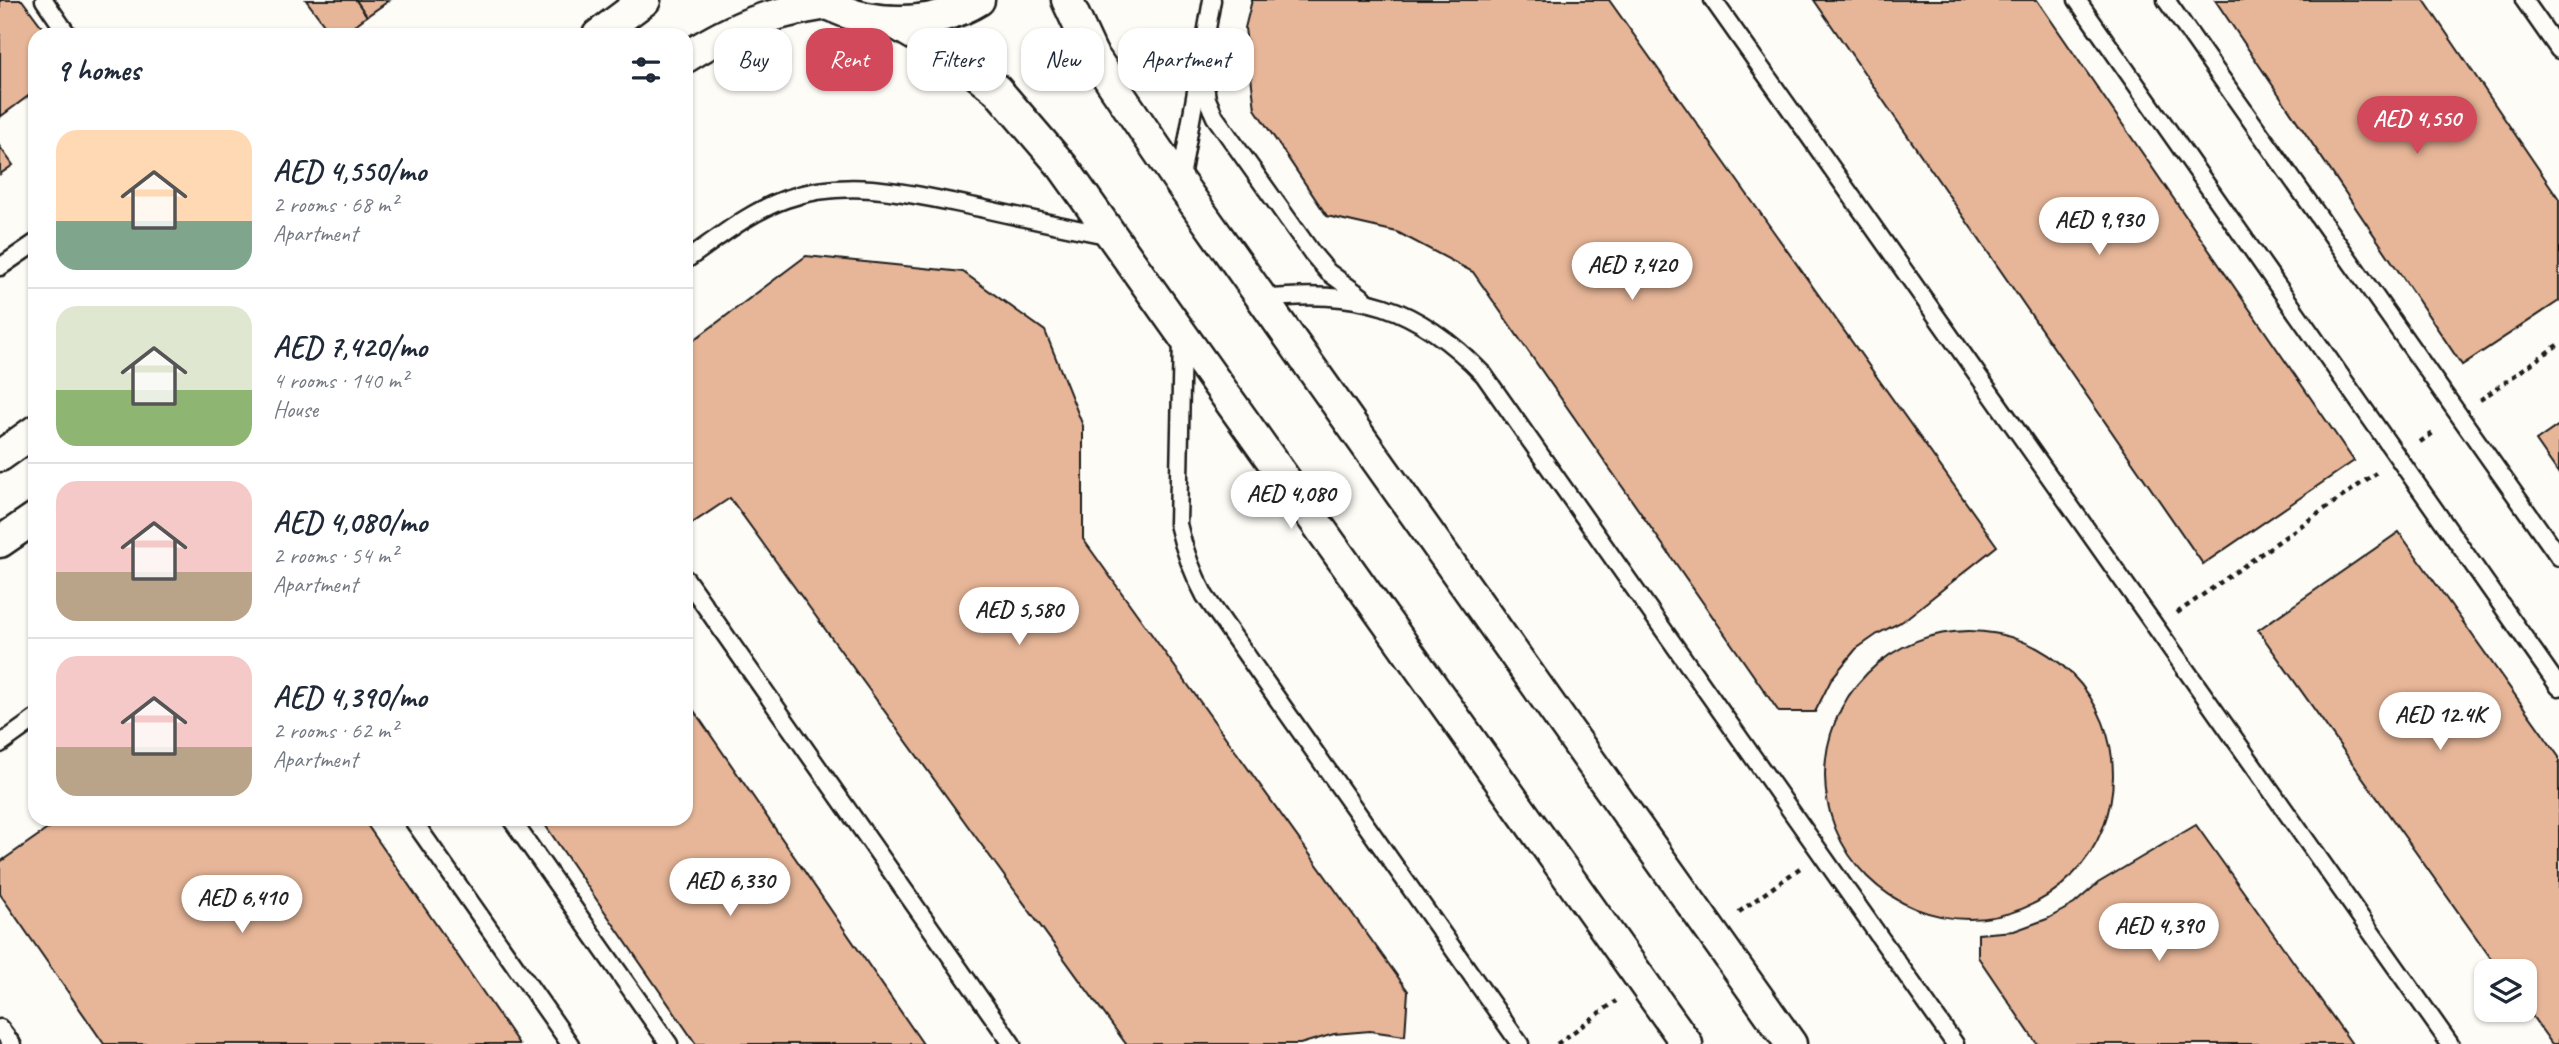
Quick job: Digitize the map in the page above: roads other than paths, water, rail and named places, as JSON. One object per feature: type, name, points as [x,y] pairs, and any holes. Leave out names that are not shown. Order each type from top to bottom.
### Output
[{"type":"street","points":[[607,28],[645,0]]},
{"type":"street","points":[[693,53],[754,20],[825,2],[859,16],[891,21],[930,19],[968,7],[979,0]]},
{"type":"street","points":[[1067,0],[1092,54],[1180,183],[1791,1044]]},
{"type":"street","points":[[891,21],[967,66],[998,90],[1063,167],[1687,1044]]},
{"type":"street","points":[[0,456],[28,436]]},
{"type":"street","points":[[0,542],[28,522]]},
{"type":"lane","points":[[44,0],[63,28]]},
{"type":"lane","points":[[1208,28],[1212,0]]},
{"type":"lane","points":[[1713,0],[2450,1044]]},
{"type":"lane","points":[[2077,0],[2559,687]]},
{"type":"lane","points":[[2166,0],[2559,557]]},
{"type":"lane","points":[[2524,0],[2559,50]]},
{"type":"lane","points":[[1180,183],[1197,91]]},
{"type":"lane","points":[[1206,91],[1215,117],[1328,272],[1349,289],[1374,303]]},
{"type":"lane","points":[[693,255],[752,214],[786,199],[822,190],[859,187],[896,190],[1113,237]]},
{"type":"lane","points":[[0,267],[28,248]]},
{"type":"lane","points":[[1261,299],[1305,294],[1341,296],[1374,303],[1405,314],[1434,331],[1461,351],[1484,375],[1955,1044]]},
{"type":"lane","points":[[1182,333],[1178,524],[1193,573],[1205,596],[1520,1044]]},
{"type":"lane","points":[[693,589],[1012,1044]]},
{"type":"lane","points":[[0,744],[28,724]]},
{"type":"lane","points":[[417,826],[570,1044]]},
{"type":"lane","points":[[516,826],[669,1044]]},
{"type":"lane","points":[[0,1028],[12,1044]]}]
